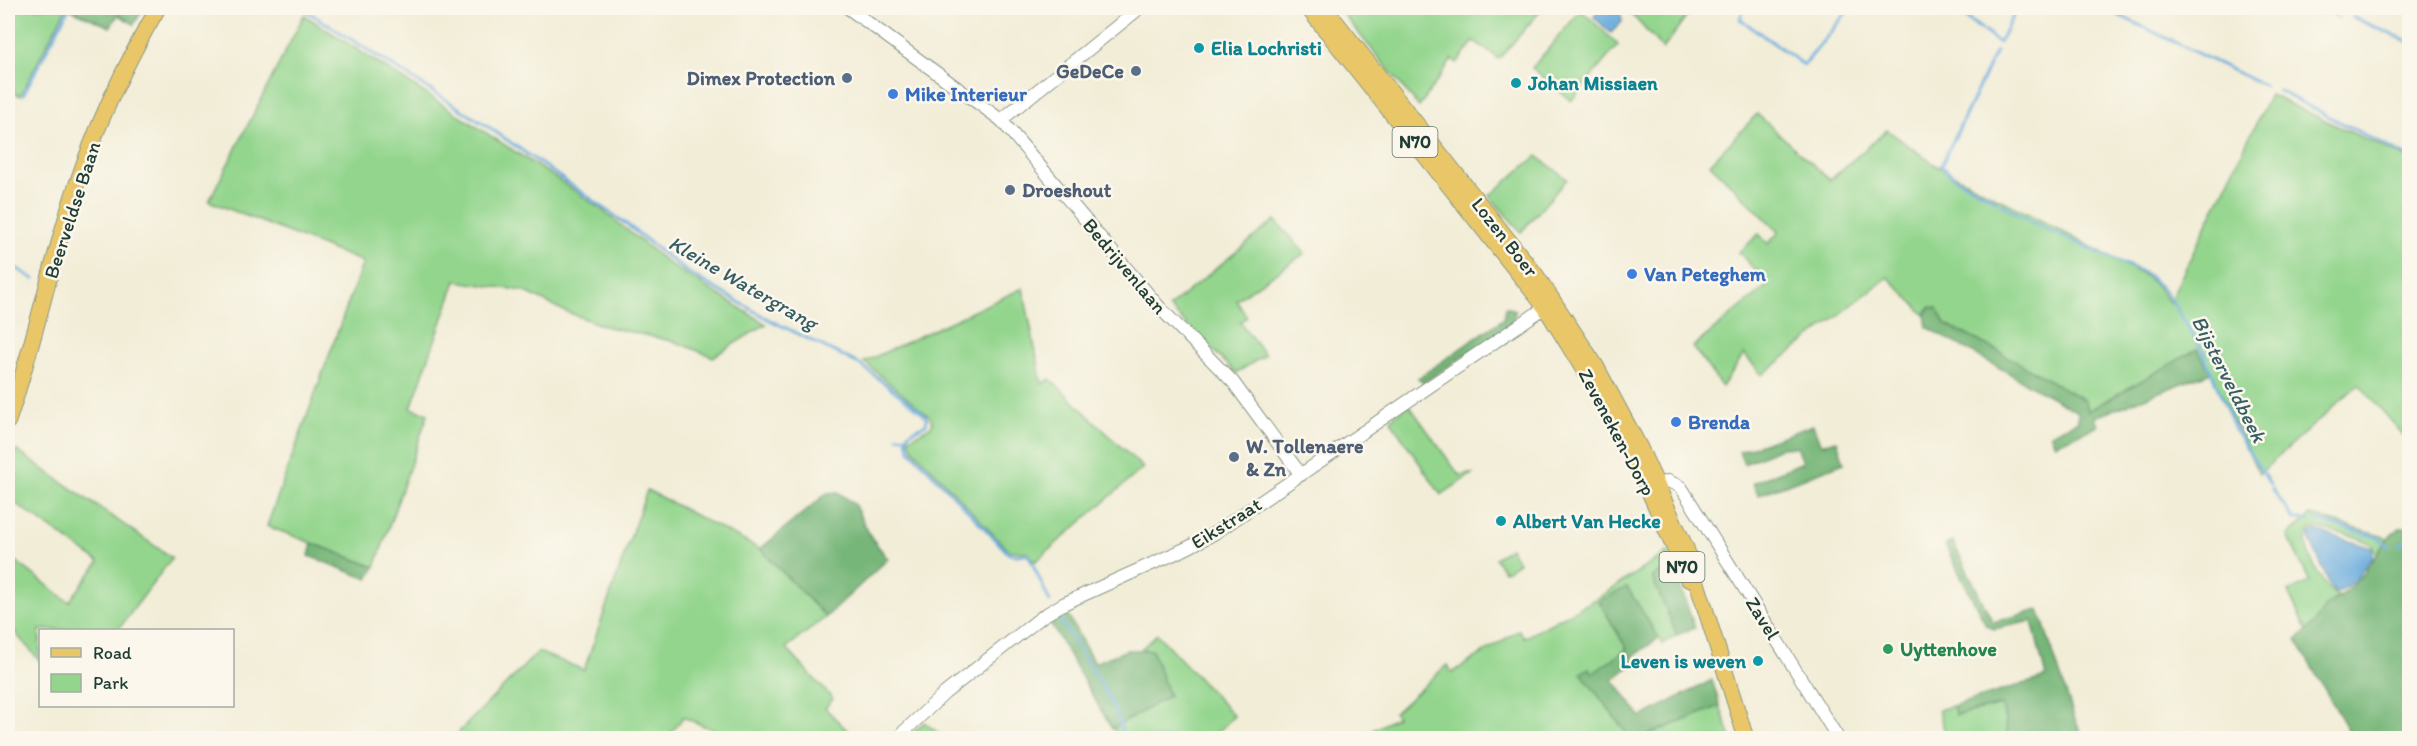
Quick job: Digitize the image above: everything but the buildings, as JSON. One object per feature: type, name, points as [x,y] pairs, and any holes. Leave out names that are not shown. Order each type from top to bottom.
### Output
[{"type":"main road","name":"Beerveldse Baan","points":[[8,421],[66,218],[83,167],[134,51],[158,8]]},
{"type":"main road","name":"Lozen Boer","points":[[1308,8],[1550,304]]},
{"type":"main road","name":"Lozen Boer","points":[[1325,8],[1550,304]]},
{"type":"main road","name":"Zeveneken-Dorp","points":[[1550,304],[1653,486],[1700,609],[1711,625],[1746,738]]},
{"type":"street","name":"Bedrijvenlaan","points":[[848,8],[1001,120],[1160,308],[1233,382],[1301,475]]},
{"type":"street","points":[[1001,120],[1137,8]]},
{"type":"street","name":"Eikstraat","points":[[897,738],[945,693],[1043,616],[1063,604],[1215,533],[1550,304]]},
{"type":"street","name":"Zavel","points":[[1653,486],[1674,482],[1681,487],[1838,738]]},
{"type":"street","points":[[1662,506],[1687,498]]},
{"type":"green space","points":[[8,8],[66,8],[20,96],[8,89]]},
{"type":"green space","points":[[67,8],[144,8],[134,24],[118,15],[110,27]]},
{"type":"green space","points":[[1338,8],[1543,8],[1499,59],[1474,41],[1457,63],[1452,59],[1419,107]]},
{"type":"green space","points":[[1626,8],[1693,8],[1663,49]]},
{"type":"green space","points":[[1581,10],[1618,45],[1571,101],[1532,68]]},
{"type":"green space","points":[[304,15],[559,180],[602,210],[672,266],[766,324],[713,357],[676,342],[604,326],[562,310],[524,291],[456,281],[411,408],[428,414],[375,567],[267,526],[363,262],[209,201]]},
{"type":"green space","points":[[2270,95],[2409,159],[2410,432],[2405,437],[2359,384],[2259,474],[2211,372],[2197,349],[2088,411],[2086,401],[1945,324],[1929,307],[1925,315],[1888,277],[1762,375],[1744,354],[1722,387],[1693,347],[1768,285],[1739,252],[1759,234],[1768,244],[1779,232],[1710,164],[1757,114],[1830,180],[1887,130],[1937,166],[2141,273],[2156,285],[2169,302]]},
{"type":"green space","points":[[1537,156],[1567,179],[1521,232],[1489,196]]},
{"type":"green space","points":[[1275,220],[1305,253],[1236,300],[1247,317],[1240,322],[1265,355],[1236,373],[1169,307]]},
{"type":"green space","points":[[1023,288],[1042,384],[1050,379],[1143,468],[1035,562],[1027,552],[1010,551],[1006,548],[914,450],[908,439],[930,427],[933,423],[930,417],[864,362]]},
{"type":"green space","points":[[1506,307],[1516,310],[1510,326],[1423,383],[1418,378],[1503,319]]},
{"type":"green space","points":[[1929,307],[1937,308],[1945,324],[2086,401],[2088,411],[2197,349],[2211,372],[2095,417],[2098,426],[2055,444],[2050,434],[2078,421],[2078,412],[1927,327],[1925,315]]},
{"type":"green space","points":[[1409,405],[1459,475],[1472,474],[1441,495],[1391,421]]},
{"type":"green space","points":[[1813,425],[1821,445],[1837,440],[1844,463],[1758,495],[1753,483],[1803,462],[1797,447],[1780,448],[1744,464],[1739,452]]},
{"type":"green space","points":[[16,450],[172,558],[119,629],[39,629],[39,660],[8,625],[8,555],[69,602],[99,562],[8,498],[8,468]]},
{"type":"green space","points":[[647,490],[760,549],[826,617],[786,648],[833,699],[825,708],[855,738],[732,738],[683,717],[668,738],[453,738],[538,652],[584,670]]},
{"type":"green space","points":[[838,492],[854,504],[871,537],[888,559],[826,617],[760,549],[827,493]]},
{"type":"green space","points":[[2310,515],[2388,538],[2377,554],[2372,544],[2356,537],[2316,528],[2309,532],[2306,540],[2312,562],[2326,584],[2339,597],[2328,604],[2307,632],[2288,592],[2310,582],[2288,536]]},
{"type":"green space","points":[[2401,527],[2410,528],[2409,738],[2353,738],[2296,640],[2307,632],[2328,604],[2342,595],[2364,573],[2388,538]]},
{"type":"green space","points":[[1953,542],[1993,622],[2039,610],[2075,720],[2084,738],[1998,738],[2008,735],[2002,705],[1956,715],[1953,706],[2046,677],[2032,621],[1994,629],[1986,625],[1945,545]]},
{"type":"green space","points":[[312,543],[375,567],[368,579],[309,556]]},
{"type":"green space","points":[[1510,548],[1519,563],[1506,571],[1495,558]]},
{"type":"green space","points":[[1668,552],[1673,566],[1652,577],[1677,635],[1662,644],[1659,638],[1599,601],[1627,649],[1593,674],[1630,738],[1359,738],[1397,717],[1394,713],[1447,665],[1452,673],[1519,630],[1524,638],[1598,598]]},
{"type":"green space","points":[[1673,566],[1695,628],[1677,635],[1652,577]]},
{"type":"green space","points":[[1627,587],[1659,638],[1632,657],[1635,662],[1613,680],[1641,717],[1712,680],[1720,706],[1640,738],[1630,738],[1581,673],[1589,668],[1593,673],[1627,649],[1599,601]]},
{"type":"green space","points":[[1065,610],[1094,663],[1127,650],[1152,650],[1169,696],[1112,729],[1049,621]]},
{"type":"green space","points":[[1157,634],[1234,716],[1212,738],[1129,738],[1112,729],[1169,696],[1152,650],[1141,649]]},
{"type":"green space","points":[[2002,705],[2008,735],[1998,738],[1947,738],[1938,710],[1953,706],[1956,715]]},
{"type":"green space","points":[[1720,706],[1731,738],[1640,738]]},
{"type":"green space","points":[[924,722],[945,738],[907,738]]},
{"type":"water","points":[[1599,8],[1614,8],[1621,15],[1622,22],[1611,33],[1594,17]]},
{"type":"water","points":[[2316,531],[2373,548],[2373,557],[2355,580],[2339,592],[2336,593],[2332,589],[2309,538],[2310,534]]},
{"type":"waterway","points":[[23,95],[69,8]]},
{"type":"waterway","name":"Kleine Watergrang","points":[[96,8],[102,8]]},
{"type":"waterway","name":"Kleine Watergrang","points":[[302,8],[490,128],[625,223],[687,272],[768,319],[861,365],[923,413],[927,419],[926,424],[909,433],[906,439],[910,450],[1008,553],[1029,556],[1050,602]]},
{"type":"waterway","points":[[1744,8],[1740,19],[1804,65],[1850,8]]},
{"type":"waterway","points":[[1954,8],[1999,43],[2017,8]]},
{"type":"waterway","points":[[2104,8],[2265,86]]},
{"type":"waterway","points":[[2322,8],[2339,18]]},
{"type":"waterway","points":[[2352,17],[2410,42]]},
{"type":"waterway","name":"Bijsterveldbeek","points":[[1996,51],[1941,166],[1957,179],[1997,201]]},
{"type":"waterway","points":[[2279,91],[2410,158]]},
{"type":"waterway","name":"Bijsterveldbeek","points":[[2002,204],[2035,224],[2145,273],[2163,289],[2203,352],[2237,434],[2270,484]]},
{"type":"waterway","points":[[8,263],[34,279]]},
{"type":"waterway","name":"Kleine Watergrang","points":[[898,437],[908,436]]},
{"type":"waterway","name":"Bijsterveldbeek","points":[[2272,488],[2294,520],[2308,520]]},
{"type":"waterway","name":"Bijsterveldbeek","points":[[2316,520],[2377,537],[2389,546]]},
{"type":"waterway","name":"Bijsterveldbeek","points":[[2400,545],[2410,538]]},
{"type":"waterway","name":"Kleine Watergrang","points":[[1058,616],[1106,692],[1124,738]]},
{"type":"place","name":"Elia Lochristi","points":[[1199,48]]},
{"type":"place","name":"GeDeCe","points":[[1136,71]]},
{"type":"place","name":"Dimex Protection","points":[[847,78]]},
{"type":"place","name":"Johan Missiaen","points":[[1516,83]]},
{"type":"place","name":"Mike Interieur","points":[[893,94]]},
{"type":"place","name":"Droeshout","points":[[1010,190]]},
{"type":"place","name":"Van Peteghem","points":[[1632,274]]},
{"type":"place","name":"Brenda","points":[[1676,422]]},
{"type":"place","name":"W. Tollenaere & Zn","points":[[1234,457]]},
{"type":"place","name":"Albert Van Hecke","points":[[1501,521]]},
{"type":"place","name":"Uyttenhove","points":[[1888,649]]},
{"type":"place","name":"Leven is weven","points":[[1758,661]]}]
